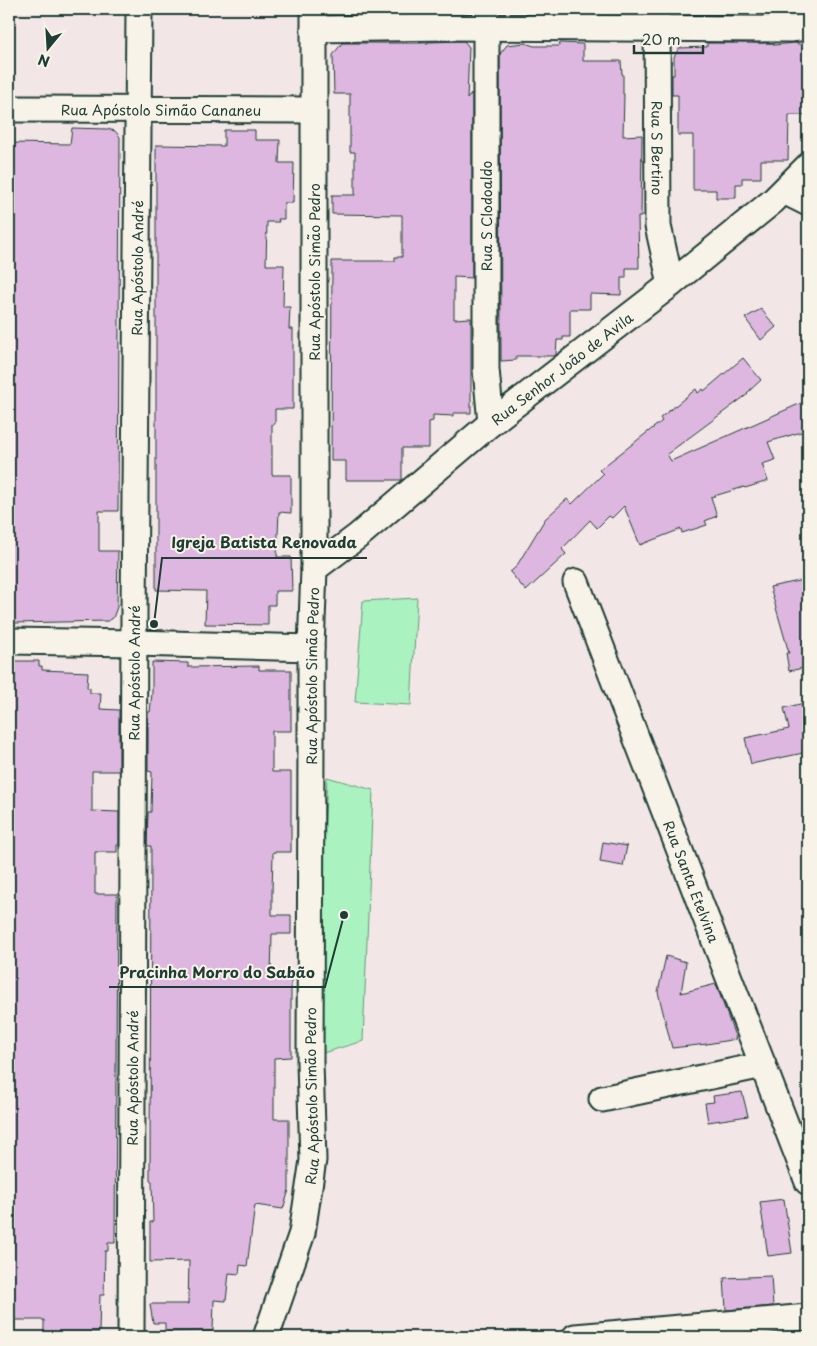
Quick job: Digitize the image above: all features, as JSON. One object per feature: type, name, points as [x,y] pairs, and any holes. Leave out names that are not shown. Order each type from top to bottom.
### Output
[{"type":"street","name":"Rua Apóstolo André","points":[[132,1337],[139,9]]},
{"type":"street","name":"Rua S Clodoaldo","points":[[486,18],[486,369],[490,423]]},
{"type":"street","points":[[314,19],[657,19],[790,29],[808,27]]},
{"type":"street","name":"Rua Apóstolo Simão Pedro","points":[[266,1337],[302,1233],[313,1160],[310,1063],[311,648],[314,570],[314,19]]},
{"type":"street","name":"Rua S Bertino","points":[[657,19],[658,226],[671,284]]},
{"type":"street","name":"Rua Apóstolo Simão Cananeu","points":[[9,109],[313,110]]},
{"type":"street","name":"Rua Senhor João de Avila","points":[[314,570],[358,536],[490,423],[671,284],[773,201],[808,166]]},
{"type":"street","points":[[784,191],[808,203]]},
{"type":"street","name":"Rua Santa Etelvina","points":[[576,582],[808,1182]]},
{"type":"street","points":[[9,641],[311,648]]},
{"type":"street","points":[[602,1099],[763,1065]]},
{"type":"street","points":[[575,1337],[808,1317]]},
{"type":"green space","points":[[417,598],[411,705],[355,702],[363,601]]},
{"type":"green space","points":[[327,777],[373,790],[363,1041],[313,1056]]},
{"type":"building","points":[[427,9],[438,9],[441,13],[427,13]]},
{"type":"building","points":[[743,9],[774,9],[774,15],[743,14]]},
{"type":"building","points":[[464,41],[469,47],[467,99],[472,93],[472,278],[454,277],[454,319],[471,318],[471,413],[453,413],[453,416],[433,415],[433,421],[429,422],[429,448],[402,448],[402,480],[346,480],[346,461],[331,461],[332,261],[395,261],[395,257],[402,257],[402,215],[332,214],[332,195],[355,195],[355,152],[350,152],[350,94],[334,94],[333,55],[342,43]]},
{"type":"building","points":[[525,43],[534,46],[559,46],[560,43],[583,44],[583,61],[621,61],[624,94],[623,136],[642,135],[641,217],[638,217],[639,268],[626,268],[626,278],[621,278],[621,295],[590,294],[590,309],[570,309],[570,337],[563,337],[563,340],[557,340],[556,355],[516,356],[516,360],[501,361],[500,54],[507,45]]},
{"type":"building","points":[[707,43],[774,43],[774,45],[794,43],[808,46],[808,115],[789,115],[788,160],[761,160],[761,178],[742,178],[742,184],[736,184],[736,198],[716,198],[716,190],[693,190],[693,135],[678,135],[678,95],[672,95],[674,57],[679,48],[707,47]]},
{"type":"building","points":[[72,128],[107,129],[115,131],[120,137],[118,511],[99,511],[99,551],[118,551],[117,607],[113,618],[108,621],[13,623],[13,610],[9,610],[9,143],[70,144]]},
{"type":"building","points":[[224,130],[255,130],[255,140],[280,140],[279,163],[294,163],[293,203],[284,203],[284,219],[278,219],[279,222],[267,222],[266,265],[284,265],[283,307],[290,307],[289,329],[293,329],[293,409],[275,409],[275,424],[272,424],[272,475],[291,475],[291,513],[279,512],[277,557],[291,557],[292,591],[275,591],[275,605],[268,605],[268,625],[205,624],[206,591],[156,590],[156,145],[224,146]]},
{"type":"building","points":[[761,309],[776,327],[761,340],[745,318]]},
{"type":"building","points":[[743,358],[761,380],[748,394],[667,454],[671,461],[808,400],[808,430],[768,442],[775,460],[762,464],[768,481],[711,497],[717,516],[705,521],[707,525],[682,533],[681,529],[640,545],[624,506],[612,518],[609,516],[597,528],[590,520],[562,549],[566,554],[526,591],[510,572],[516,567],[545,519],[567,499],[572,504],[603,474],[599,470],[662,421],[660,418],[696,389],[698,393],[703,389],[704,391]]},
{"type":"building","points":[[804,580],[808,597],[808,667],[789,671],[786,653],[789,653],[770,587]]},
{"type":"building","points":[[9,661],[39,661],[39,666],[42,666],[42,670],[88,672],[87,687],[90,688],[90,693],[101,693],[100,709],[119,710],[119,771],[92,771],[92,811],[119,812],[119,845],[117,845],[117,852],[95,852],[95,894],[117,894],[115,1243],[108,1243],[108,1251],[105,1251],[104,1295],[100,1295],[99,1332],[44,1333],[44,1320],[9,1320]]},
{"type":"building","points":[[152,662],[188,663],[188,667],[259,666],[259,670],[291,670],[291,731],[272,731],[272,772],[291,772],[291,852],[273,852],[272,915],[291,915],[291,934],[272,934],[271,976],[291,976],[291,1057],[274,1058],[274,1119],[289,1119],[289,1190],[283,1209],[255,1205],[247,1266],[240,1265],[239,1274],[229,1273],[226,1301],[214,1300],[213,1331],[165,1332],[165,1323],[153,1323],[150,1304],[188,1304],[189,1261],[150,1262],[150,1222],[153,1222],[152,1181],[150,1181],[151,846],[147,846],[148,812],[151,812],[152,772],[148,771],[148,712],[150,712],[152,693]]},
{"type":"building","points":[[808,702],[808,752],[751,764],[745,738],[789,729],[784,708]]},
{"type":"building","points":[[603,842],[627,846],[623,866],[600,862]]},
{"type":"building","points":[[666,956],[686,962],[681,993],[716,984],[736,1039],[672,1048],[658,992]]},
{"type":"building","points":[[742,1092],[748,1116],[708,1122],[705,1103],[714,1102],[713,1096]]},
{"type":"building","points":[[784,1199],[792,1253],[768,1256],[760,1202]]},
{"type":"building","points":[[771,1276],[773,1306],[726,1310],[724,1278]]},
{"type":"place","name":"Igreja Batista Renovada","points":[[154,624]]},
{"type":"place","name":"Pracinha Morro do Sabão","points":[[344,915]]}]
